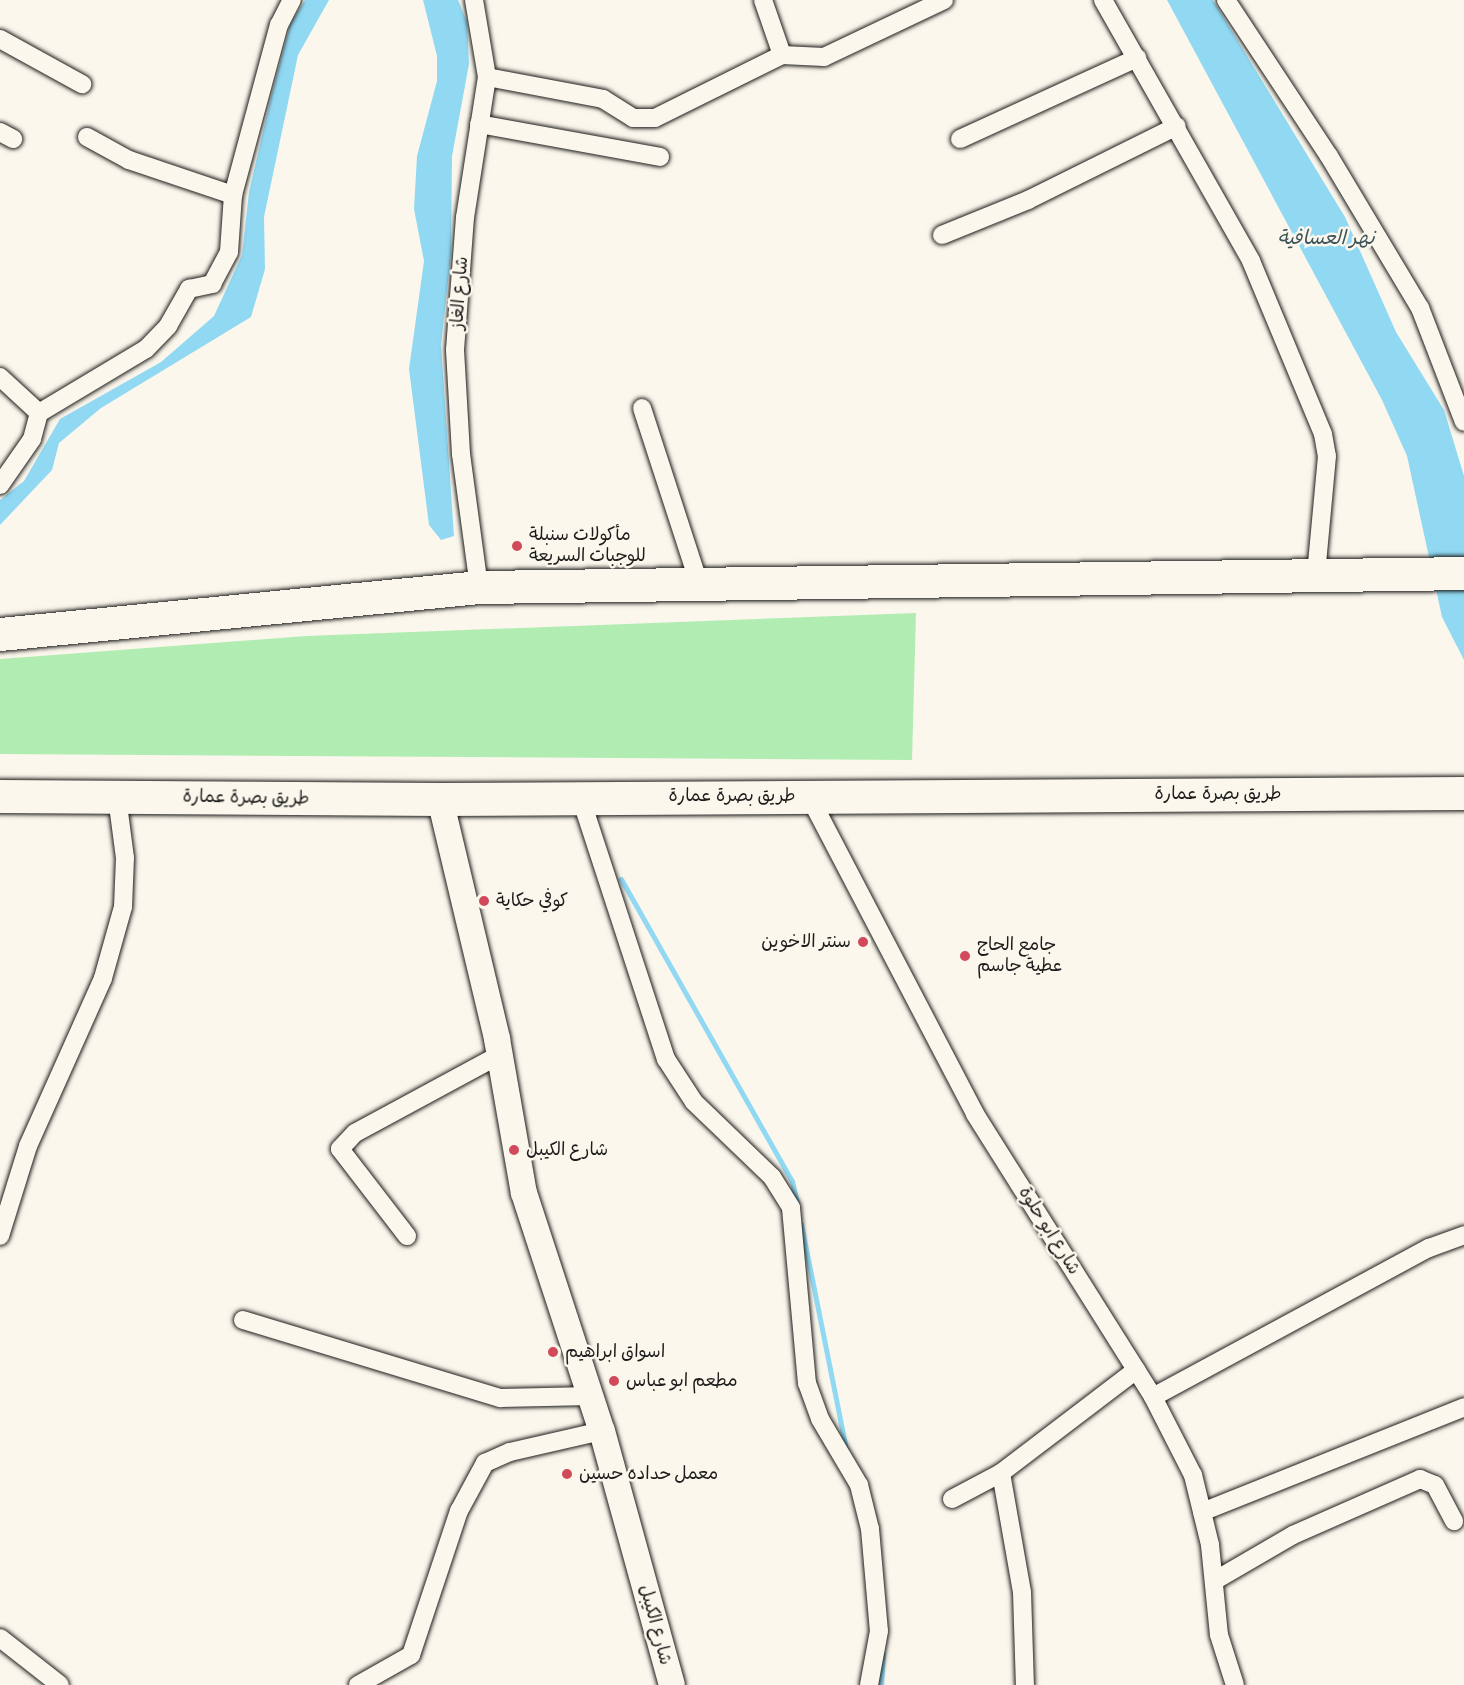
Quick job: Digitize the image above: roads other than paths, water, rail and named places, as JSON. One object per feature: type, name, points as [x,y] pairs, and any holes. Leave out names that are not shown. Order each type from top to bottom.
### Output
[{"type":"highway","points":[[0,634],[479,586],[698,580],[1464,573]]},
{"type":"highway","name":"طريق بصرة عمارة","points":[[0,796],[440,800],[580,796],[1464,793]]},
{"type":"street","points":[[0,485],[32,439],[39,413],[146,349],[168,326],[189,289],[212,284],[229,252],[232,195],[279,25],[292,0]]},
{"type":"street","name":"شارع الغاز","points":[[474,0],[487,77],[479,124],[455,350],[461,454],[479,586]]},
{"type":"street","points":[[763,0],[782,55]]},
{"type":"street","points":[[487,77],[603,99],[633,118],[655,118],[782,55],[824,57],[944,0]]},
{"type":"street","points":[[1103,0],[1177,126],[1251,261],[1323,434],[1327,456],[1316,574]]},
{"type":"street","points":[[1226,0],[1329,156],[1415,299],[1464,422]]},
{"type":"street","points":[[0,39],[82,84]]},
{"type":"street","points":[[960,139],[1137,58]]},
{"type":"street","points":[[479,124],[660,158]]},
{"type":"street","points":[[942,235],[1028,200],[1177,126]]},
{"type":"street","points":[[87,137],[129,160],[232,195]]},
{"type":"street","points":[[0,377],[39,413]]},
{"type":"street","points":[[642,408],[698,580]]},
{"type":"street","points":[[580,796],[666,1059],[694,1102],[772,1177],[791,1208],[807,1383],[820,1419],[859,1485],[870,1529],[879,1631],[869,1685]]},
{"type":"street","name":"شارع ابو حلوة","points":[[808,796],[975,1114],[1153,1397],[1193,1475],[1214,1581],[1219,1635],[1235,1685]]},
{"type":"street","points":[[0,1236],[28,1146],[103,978],[123,907],[125,858],[117,797]]},
{"type":"street","name":"شارع الكيبل","points":[[440,800],[499,1054],[524,1193],[602,1431],[672,1685]]},
{"type":"street","points":[[406,1236],[340,1149],[356,1133],[499,1054]]},
{"type":"street","points":[[1153,1397],[1429,1248],[1464,1235]]},
{"type":"street","points":[[243,1320],[500,1398],[591,1396]]},
{"type":"street","points":[[952,1499],[1001,1473],[1136,1370]]},
{"type":"street","points":[[1202,1512],[1464,1407]]},
{"type":"street","points":[[358,1685],[411,1655],[459,1511],[485,1463],[510,1452],[602,1431]]},
{"type":"street","points":[[1001,1473],[1022,1592],[1025,1685]]},
{"type":"street","points":[[1214,1581],[1293,1535],[1420,1479],[1435,1485],[1454,1521]]},
{"type":"street","points":[[0,1638],[60,1685]]},
{"type":"water","points":[[305,0],[329,0],[298,55],[264,217],[265,269],[251,317],[101,408],[59,443],[52,470],[0,525],[0,500],[24,481],[60,419],[161,362],[214,316],[242,255],[249,192],[271,97],[290,25]]},
{"type":"water","points":[[423,0],[458,0],[467,22],[469,64],[452,156],[451,254],[441,345],[454,536],[441,540],[429,525],[409,369],[424,261],[414,209],[417,156],[437,81],[437,56]]},
{"type":"water","name":"نهر العسافية","points":[[1167,0],[1213,0],[1345,217],[1396,332],[1444,410],[1464,476],[1464,660],[1442,617],[1407,456],[1382,400]]},
{"type":"waterway","points":[[621,879],[792,1181],[797,1203]]},
{"type":"waterway","points":[[801,1224],[846,1450]]},
{"type":"waterway","points":[[881,1685],[883,1654]]},
{"type":"place","name":"مأكولات سنبلة للوجبات السريعة","points":[[517,546]]},
{"type":"place","name":"كوفي حكاية","points":[[484,901]]},
{"type":"place","name":"سنتر الاخوين","points":[[863,942]]},
{"type":"place","name":"جامع الحاج عطية جاسم","points":[[965,956]]},
{"type":"place","name":"شارع الكيبل","points":[[514,1150]]},
{"type":"place","name":"اسواق ابراهيم","points":[[553,1352]]},
{"type":"place","name":"مطعم ابو عباس","points":[[614,1381]]},
{"type":"place","name":"معمل حداده حسين","points":[[567,1474]]}]
